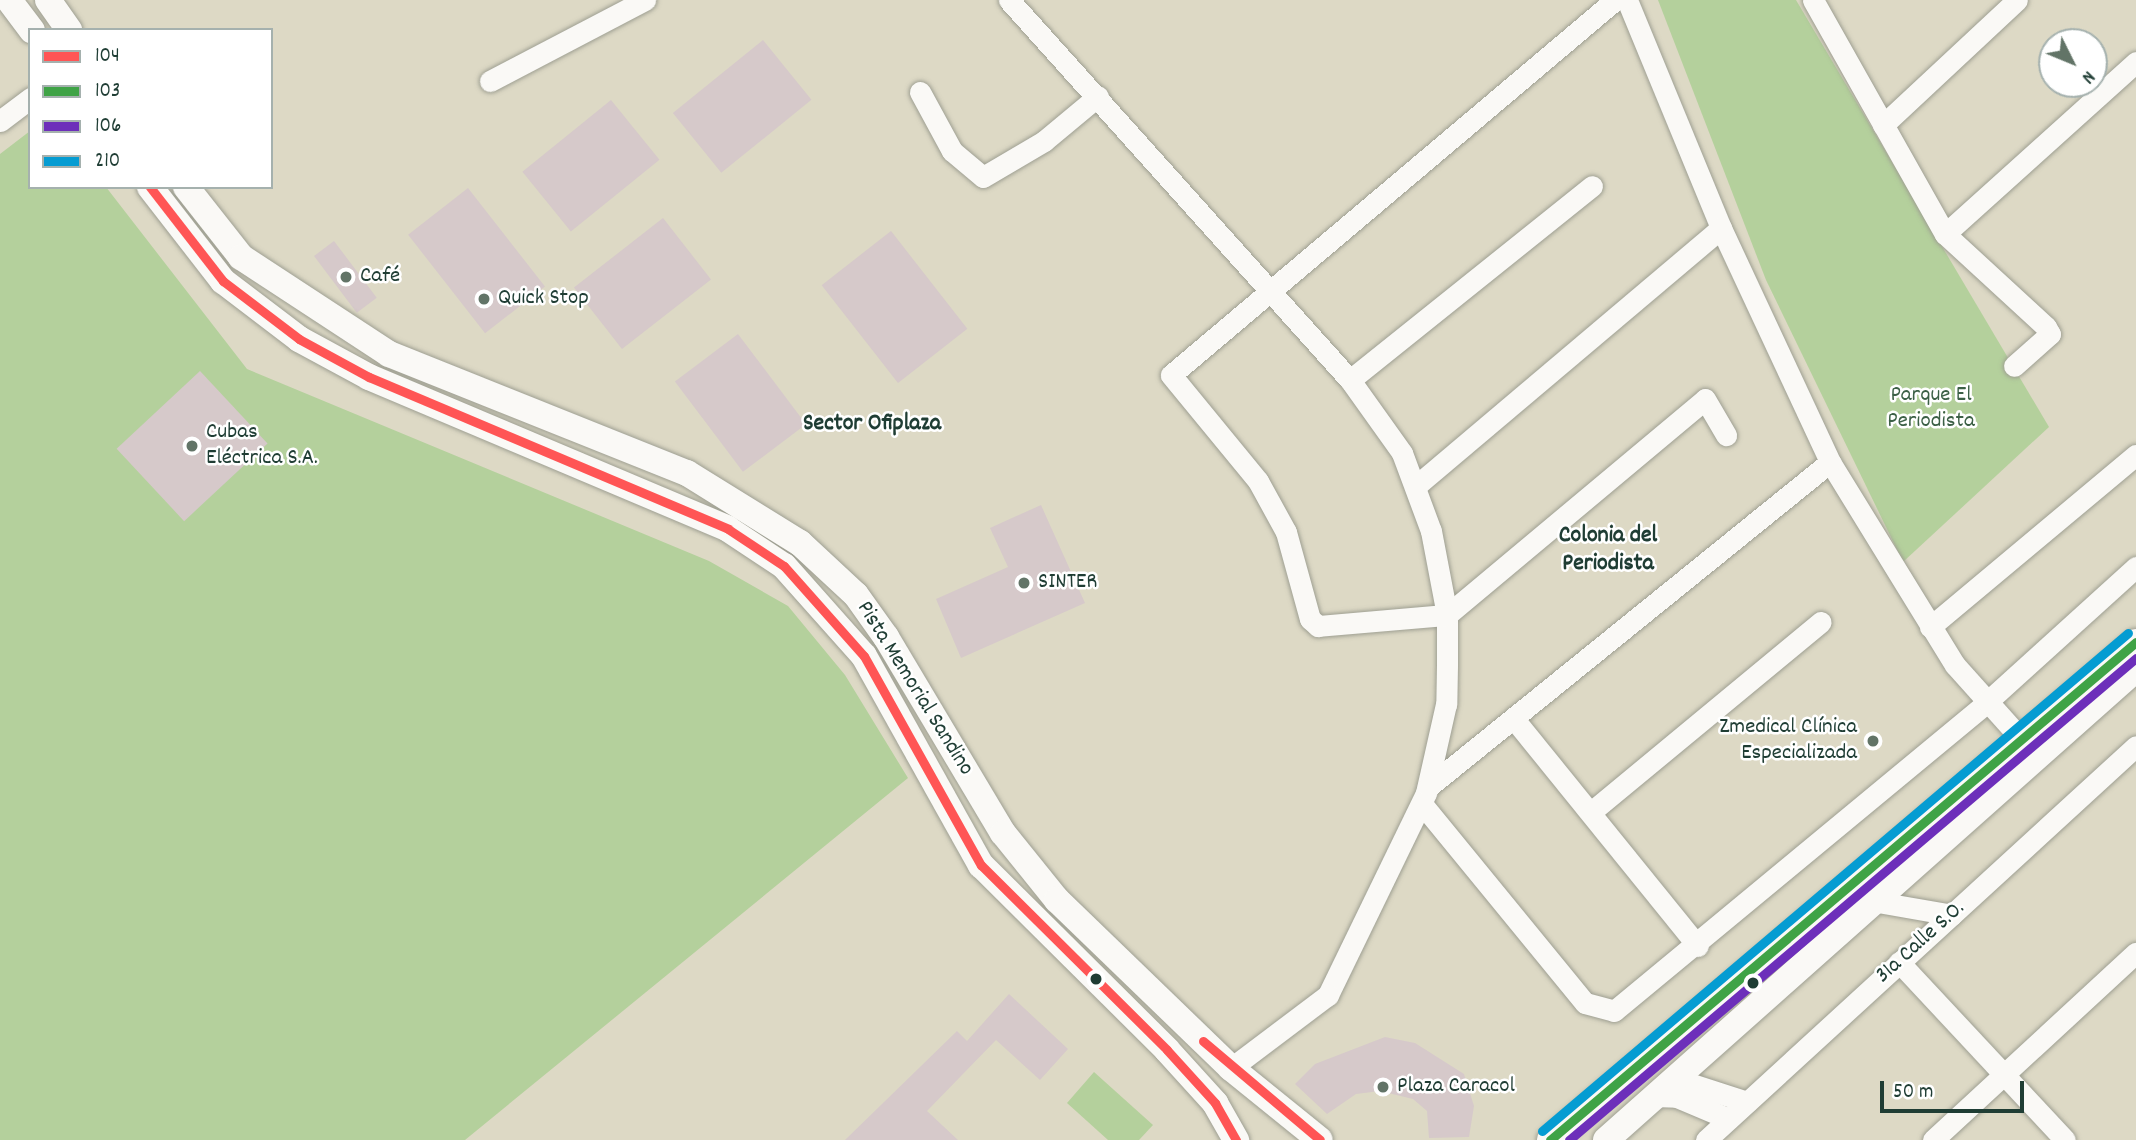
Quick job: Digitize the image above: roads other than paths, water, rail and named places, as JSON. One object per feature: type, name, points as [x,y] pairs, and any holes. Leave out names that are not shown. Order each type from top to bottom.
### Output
[{"type":"main road","points":[[9,0],[30,28]]},
{"type":"main road","points":[[48,0],[68,28]]},
{"type":"main road","name":"Pista Memorial Sandino","points":[[152,189],[222,281],[299,340],[369,377],[492,426],[728,529],[785,566],[833,613],[900,712],[981,865],[1007,898],[1167,1050],[1215,1103],[1236,1140]]},
{"type":"main road","name":"Pista Memorial Sandino","points":[[188,189],[241,257],[317,312],[389,354],[687,473],[800,543],[856,595],[1003,833],[1057,900],[1231,1068],[1320,1140]]},
{"type":"main road","points":[[492,426],[509,424],[557,442],[579,430],[591,454],[634,477],[652,495]]},
{"type":"main road","points":[[1550,1140],[2136,642]]},
{"type":"main road","points":[[1606,1140],[2136,669]]},
{"type":"street","points":[[1009,0],[1274,287],[1350,380],[1418,485],[1447,615],[1446,704],[1425,795],[1328,995],[1231,1068]]},
{"type":"street","points":[[1615,0],[1171,375],[1250,468],[1275,509],[1314,624],[1447,615],[1705,400],[1726,435]]},
{"type":"street","points":[[1627,0],[1721,228],[1830,463],[1930,627],[1987,702],[2022,740]]},
{"type":"street","points":[[1813,0],[1945,234],[2046,327],[2050,334],[2014,366]]},
{"type":"street","points":[[1883,125],[2017,0]]},
{"type":"street","points":[[490,81],[636,2]]},
{"type":"street","points":[[1945,234],[2136,62]]},
{"type":"street","points":[[920,92],[952,151],[983,177],[1044,141],[1098,96]]},
{"type":"street","points":[[0,121],[28,100]]},
{"type":"street","points":[[1350,380],[1592,186]]},
{"type":"street","points":[[1418,485],[1721,228]]},
{"type":"street","points":[[1930,627],[2136,455]]},
{"type":"street","points":[[1425,795],[1458,763],[1830,463]]},
{"type":"street","points":[[1425,795],[1594,1010],[1614,1011],[1698,946],[1987,702],[2136,567]]},
{"type":"street","points":[[1591,812],[1821,622]]},
{"type":"street","points":[[1514,719],[1698,946]]},
{"type":"street","name":"31a Calle S.O.","points":[[1706,1140],[2136,746]]},
{"type":"street","points":[[1437,752],[1445,765],[1458,763]]},
{"type":"street","points":[[1872,901],[1952,915]]},
{"type":"street","points":[[1933,1140],[2136,953]]},
{"type":"street","points":[[1899,962],[2064,1140]]},
{"type":"street","points":[[1673,1078],[1747,1102]]},
{"type":"street","points":[[1653,1096],[1677,1097],[1729,1119]]},
{"type":"place","name":"Café","points":[[346,277]]},
{"type":"place","name":"Quick Stop","points":[[484,299]]},
{"type":"place","name":"Cubas Eléctrica S.A.","points":[[192,446]]},
{"type":"place","name":"SINTER","points":[[1024,583]]},
{"type":"place","name":"Zmedical Clínica Especializada","points":[[1873,741]]},
{"type":"place","name":"Plaza Caracol","points":[[1383,1087]]},
{"type":"district","name":"Sector Ofiplaza","points":[[872,425]]},
{"type":"district","name":"Colonia del Periodista","points":[[1608,551]]},
{"type":"park label","name":"Parque El Periodista","points":[[1931,409]]}]
